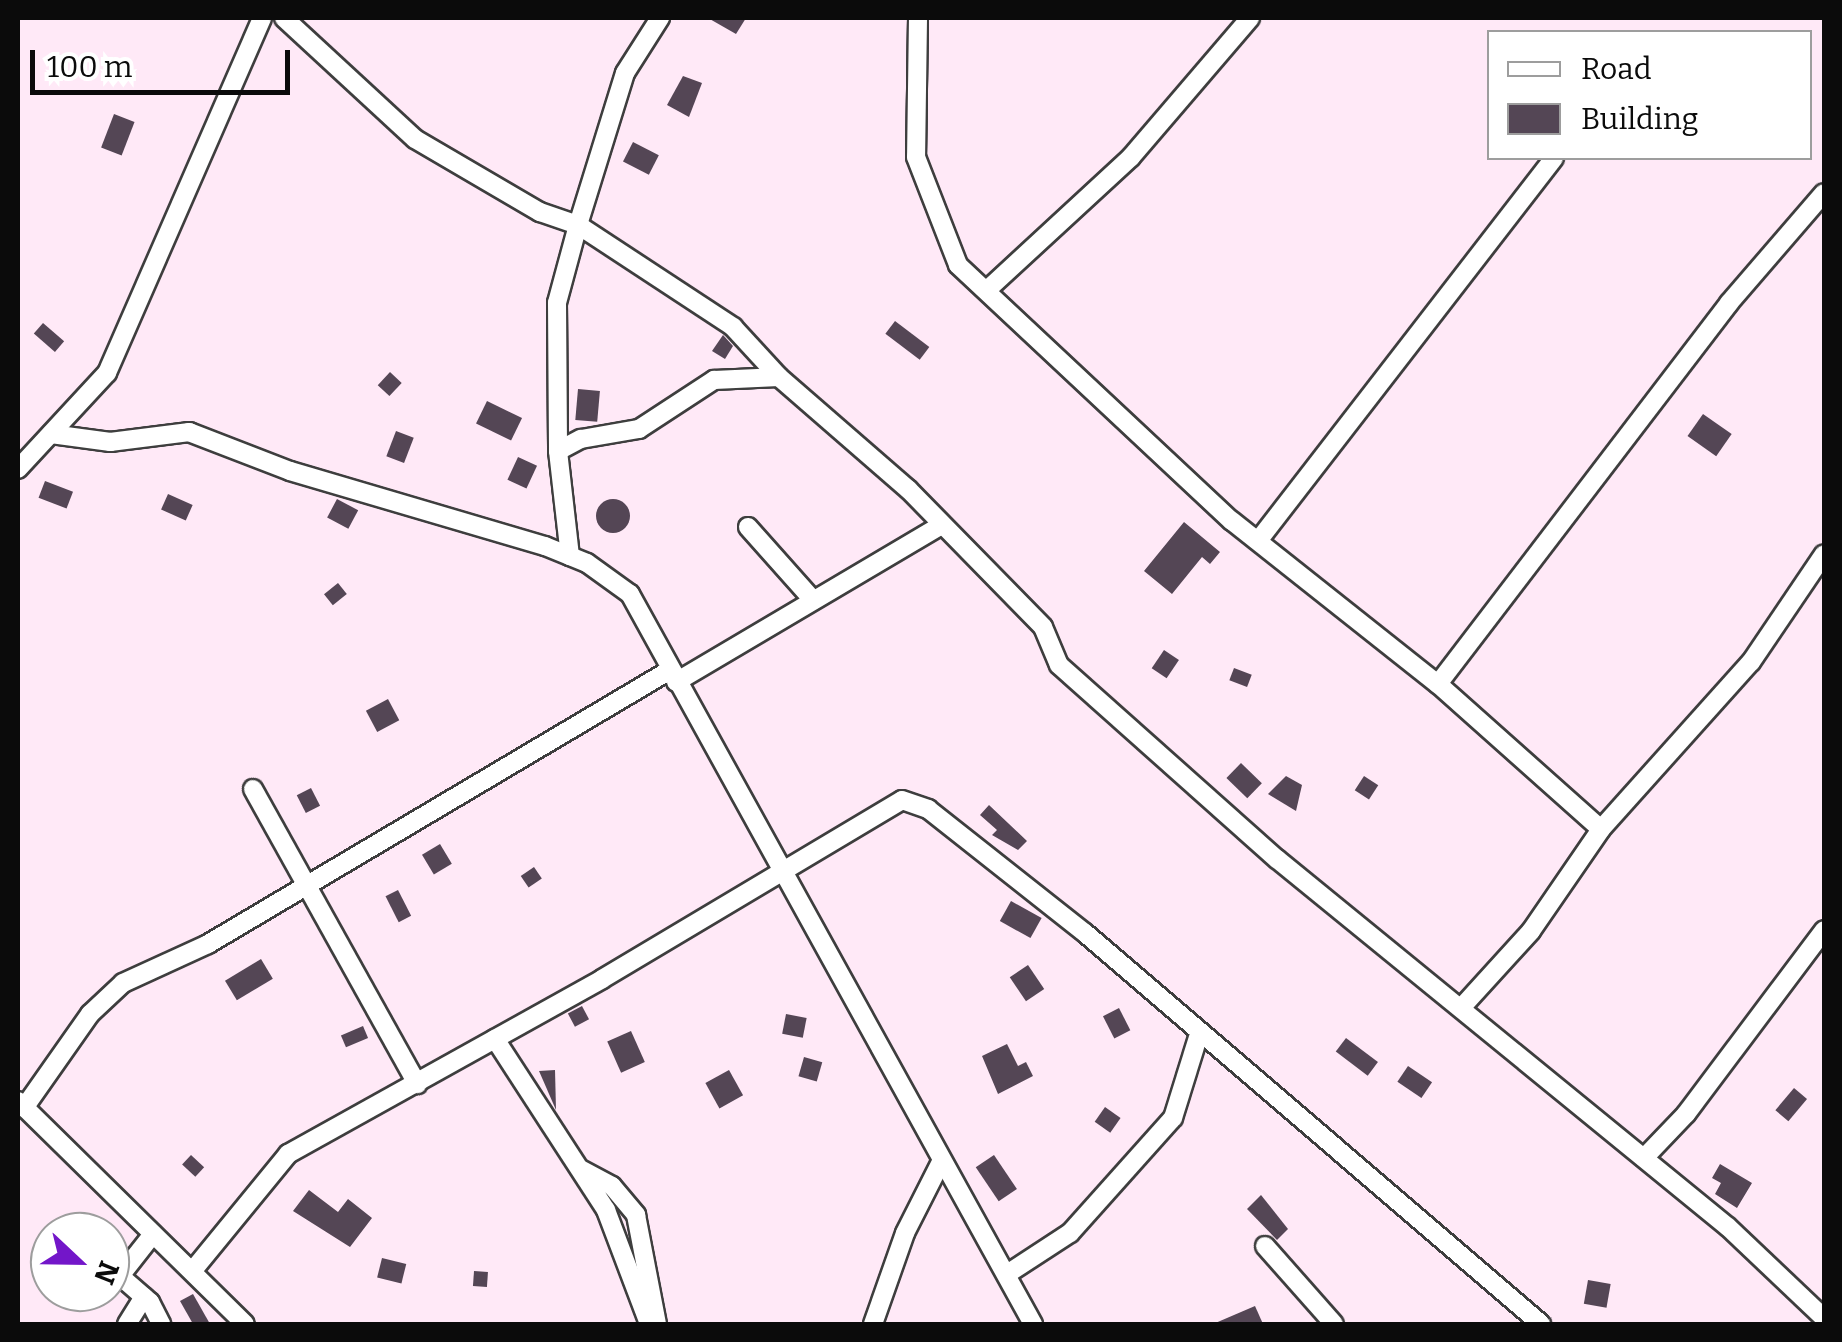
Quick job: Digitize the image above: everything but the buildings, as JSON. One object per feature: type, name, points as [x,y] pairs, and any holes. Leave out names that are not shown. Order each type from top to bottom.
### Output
[{"type":"street","points":[[18,469],[107,373],[262,18]]},
{"type":"street","points":[[284,18],[415,140],[540,212],[578,225],[703,303],[778,377],[942,525],[1043,627],[1059,666],[1277,859],[1644,1158],[1824,1318]]},
{"type":"street","points":[[570,556],[558,451],[556,303],[625,74],[660,18]]},
{"type":"street","points":[[918,18],[920,174],[958,265],[1096,398],[1258,540],[1438,684],[1601,829]]},
{"type":"street","points":[[987,290],[1130,156],[1250,18]]},
{"type":"street","points":[[1258,540],[1552,160]]},
{"type":"street","points":[[1438,684],[1729,303],[1824,193]]},
{"type":"street","points":[[558,451],[581,440],[639,430],[714,380],[778,377]]},
{"type":"street","points":[[50,434],[110,442],[189,432],[290,471],[570,556],[630,594],[1032,1324]]},
{"type":"street","points":[[244,1324],[194,1269],[152,1234],[21,1104],[90,1014],[123,983],[208,944],[305,882],[942,525]]},
{"type":"street","points":[[748,527],[813,600]]},
{"type":"street","points":[[1461,1008],[1532,931],[1601,829],[1751,662],[1824,554]]},
{"type":"street","points":[[253,789],[417,1084]]},
{"type":"street","points":[[194,1269],[288,1154],[495,1039],[880,810],[911,801],[1085,933],[1541,1324]]},
{"type":"street","points":[[1644,1158],[1686,1114],[1824,930]]},
{"type":"street","points":[[1006,1274],[1070,1234],[1173,1118],[1192,1070],[1199,1034]]},
{"type":"street","points":[[495,1039],[606,1210],[649,1324]]},
{"type":"street","points":[[1192,1070],[1224,1056]]},
{"type":"street","points":[[874,1324],[906,1233],[942,1162]]},
{"type":"street","points":[[581,1169],[612,1186],[636,1215],[657,1324]]},
{"type":"street","points":[[152,1234],[120,1271],[162,1324]]},
{"type":"street","points":[[1265,1246],[1334,1324]]},
{"type":"street","points":[[1802,1296],[1824,1294]]},
{"type":"street","points":[[126,1324],[144,1297]]}]
